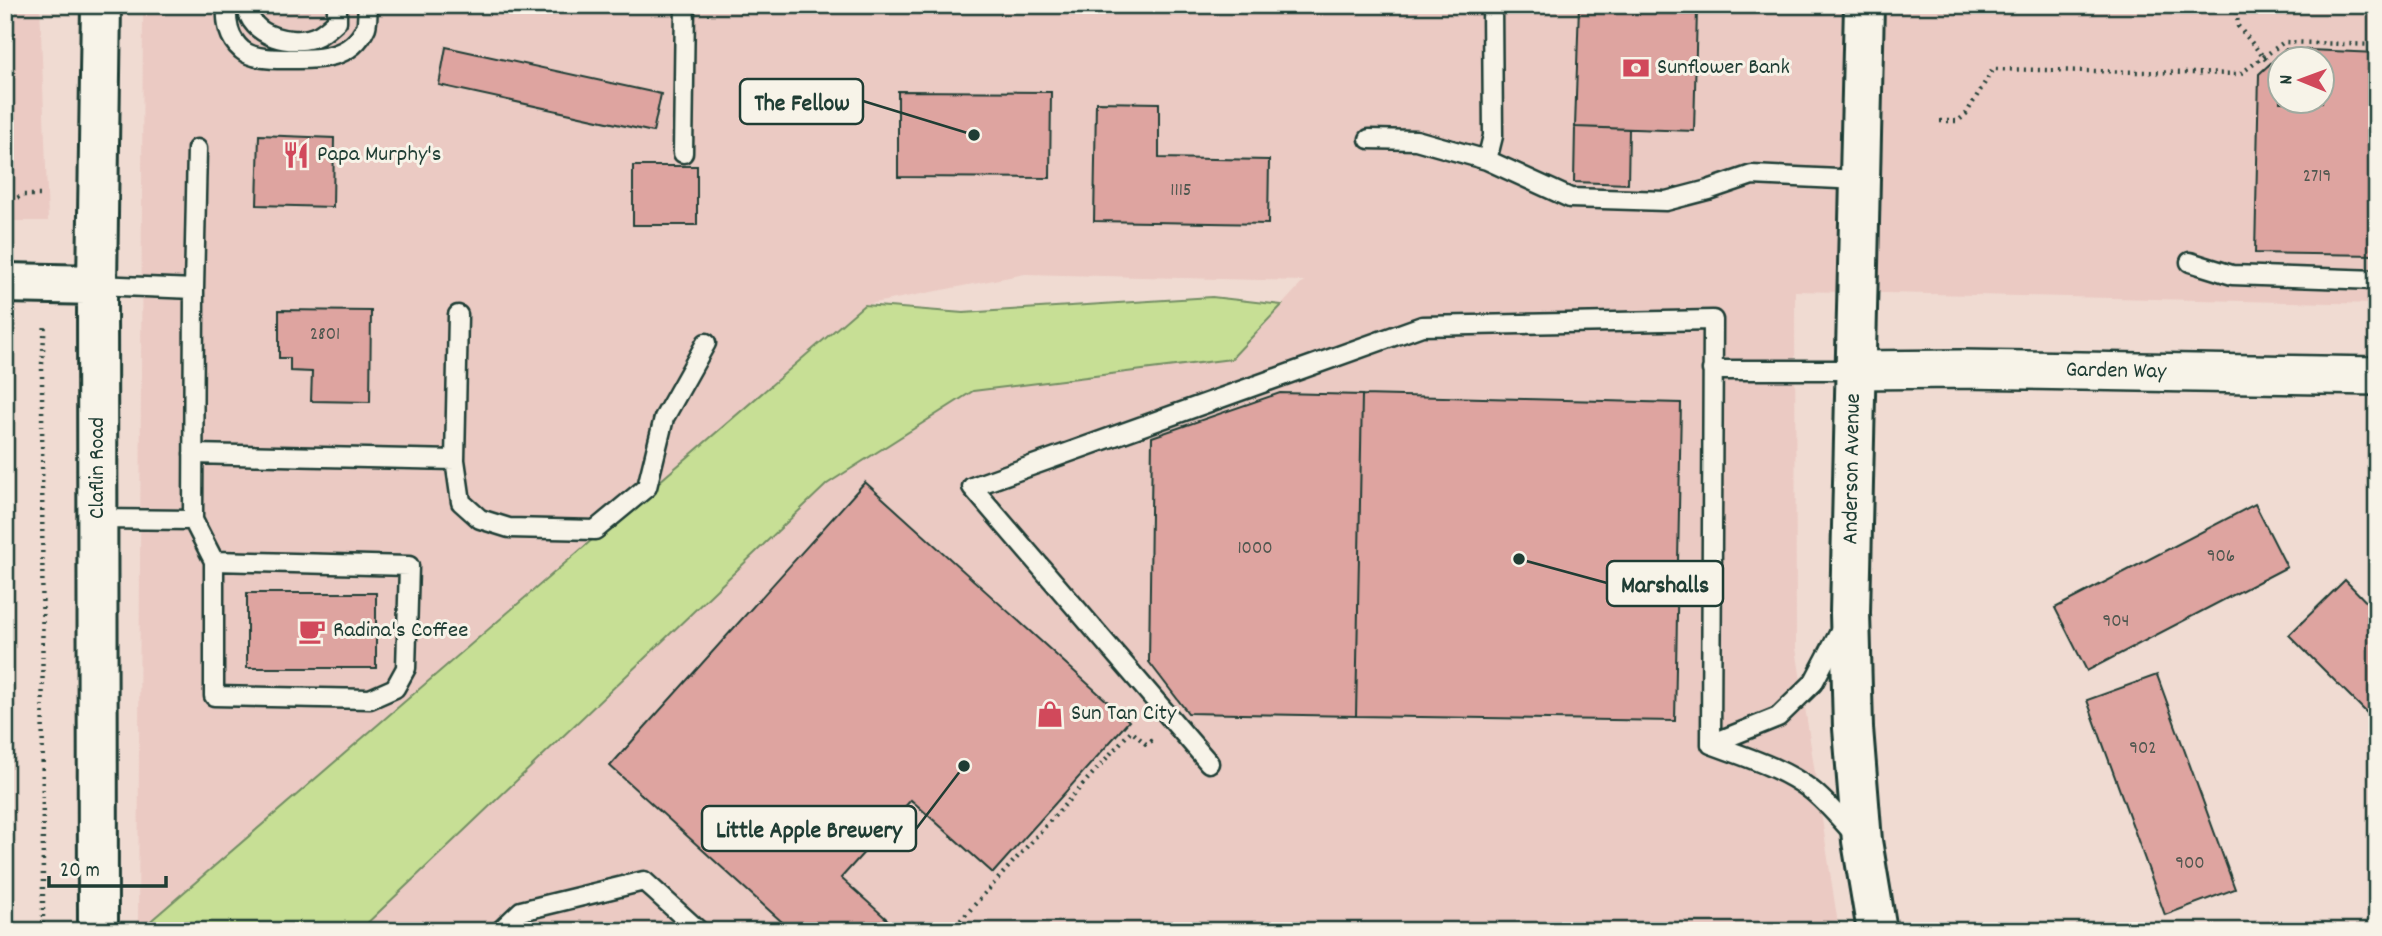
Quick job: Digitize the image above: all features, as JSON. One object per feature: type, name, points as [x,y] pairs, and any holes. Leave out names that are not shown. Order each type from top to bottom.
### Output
[{"type":"street","name":"Claflin Road","points":[[98,931],[97,285],[101,5]]},
{"type":"street","name":"Anderson Avenue","points":[[1864,5],[1850,613],[1853,728],[1862,841],[1877,931]]},
{"type":"street","points":[[5,283],[97,285]]},
{"type":"street","name":"Garden Way","points":[[1856,370],[1961,369],[2377,376]]},
{"type":"lane","points":[[227,5],[226,27],[242,51],[268,59],[335,57],[353,44],[366,27],[368,5]]},
{"type":"lane","points":[[247,5],[247,13],[264,35],[286,41],[317,37],[337,21],[337,5]]},
{"type":"lane","points":[[682,152],[685,5]]},
{"type":"lane","points":[[1486,160],[1493,136],[1492,5]]},
{"type":"lane","points":[[1369,139],[1416,141],[1486,160],[1570,198],[1666,201],[1752,175],[1860,180]]},
{"type":"lane","points":[[197,149],[193,520],[214,561],[214,696],[370,699],[396,688],[406,668],[409,566],[214,561]]},
{"type":"lane","points":[[2190,262],[2232,275],[2377,280]]},
{"type":"lane","points":[[97,285],[194,289]]},
{"type":"lane","points":[[458,315],[456,460],[461,502],[480,519],[509,528],[595,530],[647,487],[664,418],[706,343]]},
{"type":"lane","points":[[1209,762],[971,487],[1422,326],[1713,320],[1711,744]]},
{"type":"lane","points":[[1712,370],[1856,370]]},
{"type":"lane","points":[[193,454],[456,460]]},
{"type":"lane","points":[[98,519],[193,520]]},
{"type":"lane","points":[[1711,744],[1778,717],[1813,683],[1850,613]]},
{"type":"lane","points":[[1711,744],[1774,767],[1812,790],[1862,841]]},
{"type":"lane","points":[[500,931],[521,911],[644,881],[699,931]]},
{"type":"path","points":[[2236,5],[2238,26],[2266,60]]},
{"type":"path","points":[[1940,121],[1958,121],[1966,114],[1993,69],[2240,74],[2284,42],[2377,45]]},
{"type":"path","points":[[5,204],[23,195],[41,195]]},
{"type":"path","points":[[43,931],[42,364],[47,284]]},
{"type":"path","points":[[951,931],[1131,731],[1146,744],[1178,727]]},
{"type":"shaded area","points":[[5,5],[40,5],[48,221],[5,221]]},
{"type":"shaded area","points":[[143,5],[2377,5],[2377,304],[1795,291],[1796,648],[1839,931],[359,931],[827,484],[973,391],[1231,359],[1304,281],[1025,274],[864,305],[138,931]]},
{"type":"green space","points":[[1212,297],[1282,305],[1231,359],[973,391],[827,484],[359,931],[139,931],[864,305],[963,313]]},
{"type":"building","points":[[680,5],[680,8],[433,6]]},
{"type":"building","name":"Sunflower Bank","points":[[1579,5],[1697,9],[1694,131],[1575,127]]},
{"type":"building","points":[[446,47],[661,94],[653,132],[439,85]]},
{"type":"building","points":[[2336,51],[2377,53],[2377,255],[2255,253],[2259,74],[2266,68],[2266,116],[2336,116]]},
{"type":"building","points":[[898,91],[1051,92],[1050,178],[898,177]]},
{"type":"building","points":[[1096,102],[1159,103],[1159,158],[1269,160],[1268,224],[1094,221]]},
{"type":"building","points":[[1575,127],[1629,129],[1628,184],[1574,182]]},
{"type":"building","name":"Papa Murphy's","points":[[259,135],[334,138],[333,207],[257,205]]},
{"type":"building","points":[[633,166],[697,166],[697,225],[633,225]]},
{"type":"building","points":[[279,310],[371,311],[370,402],[311,401],[312,372],[290,371],[290,358],[279,358]]},
{"type":"building","points":[[1280,393],[1362,395],[1356,716],[1188,713],[1149,662],[1152,437]]},
{"type":"building","points":[[1362,395],[1681,403],[1675,721],[1356,716]]},
{"type":"building","points":[[865,482],[1129,721],[993,873],[911,800],[841,878],[900,931],[792,931],[610,766]]},
{"type":"building","points":[[2255,504],[2287,567],[2087,671],[2055,608]]},
{"type":"building","points":[[2345,580],[2377,613],[2377,723],[2289,635]]},
{"type":"building","name":"Radina's Coffee","points":[[247,593],[376,593],[376,668],[247,668]]},
{"type":"building","points":[[2157,675],[2235,889],[2165,915],[2087,700]]},
{"type":"place","name":"Sunflower Bank","points":[[1636,68]]},
{"type":"place","name":"The Fellow","points":[[974,135]]},
{"type":"place","name":"Papa Murphy's","points":[[296,155]]},
{"type":"place","name":"Marshalls","points":[[1519,559]]},
{"type":"place","name":"Radina's Coffee","points":[[312,631]]},
{"type":"place","name":"Sun Tan City","points":[[1050,714]]},
{"type":"place","name":"Little Apple Brewery","points":[[964,766]]}]
